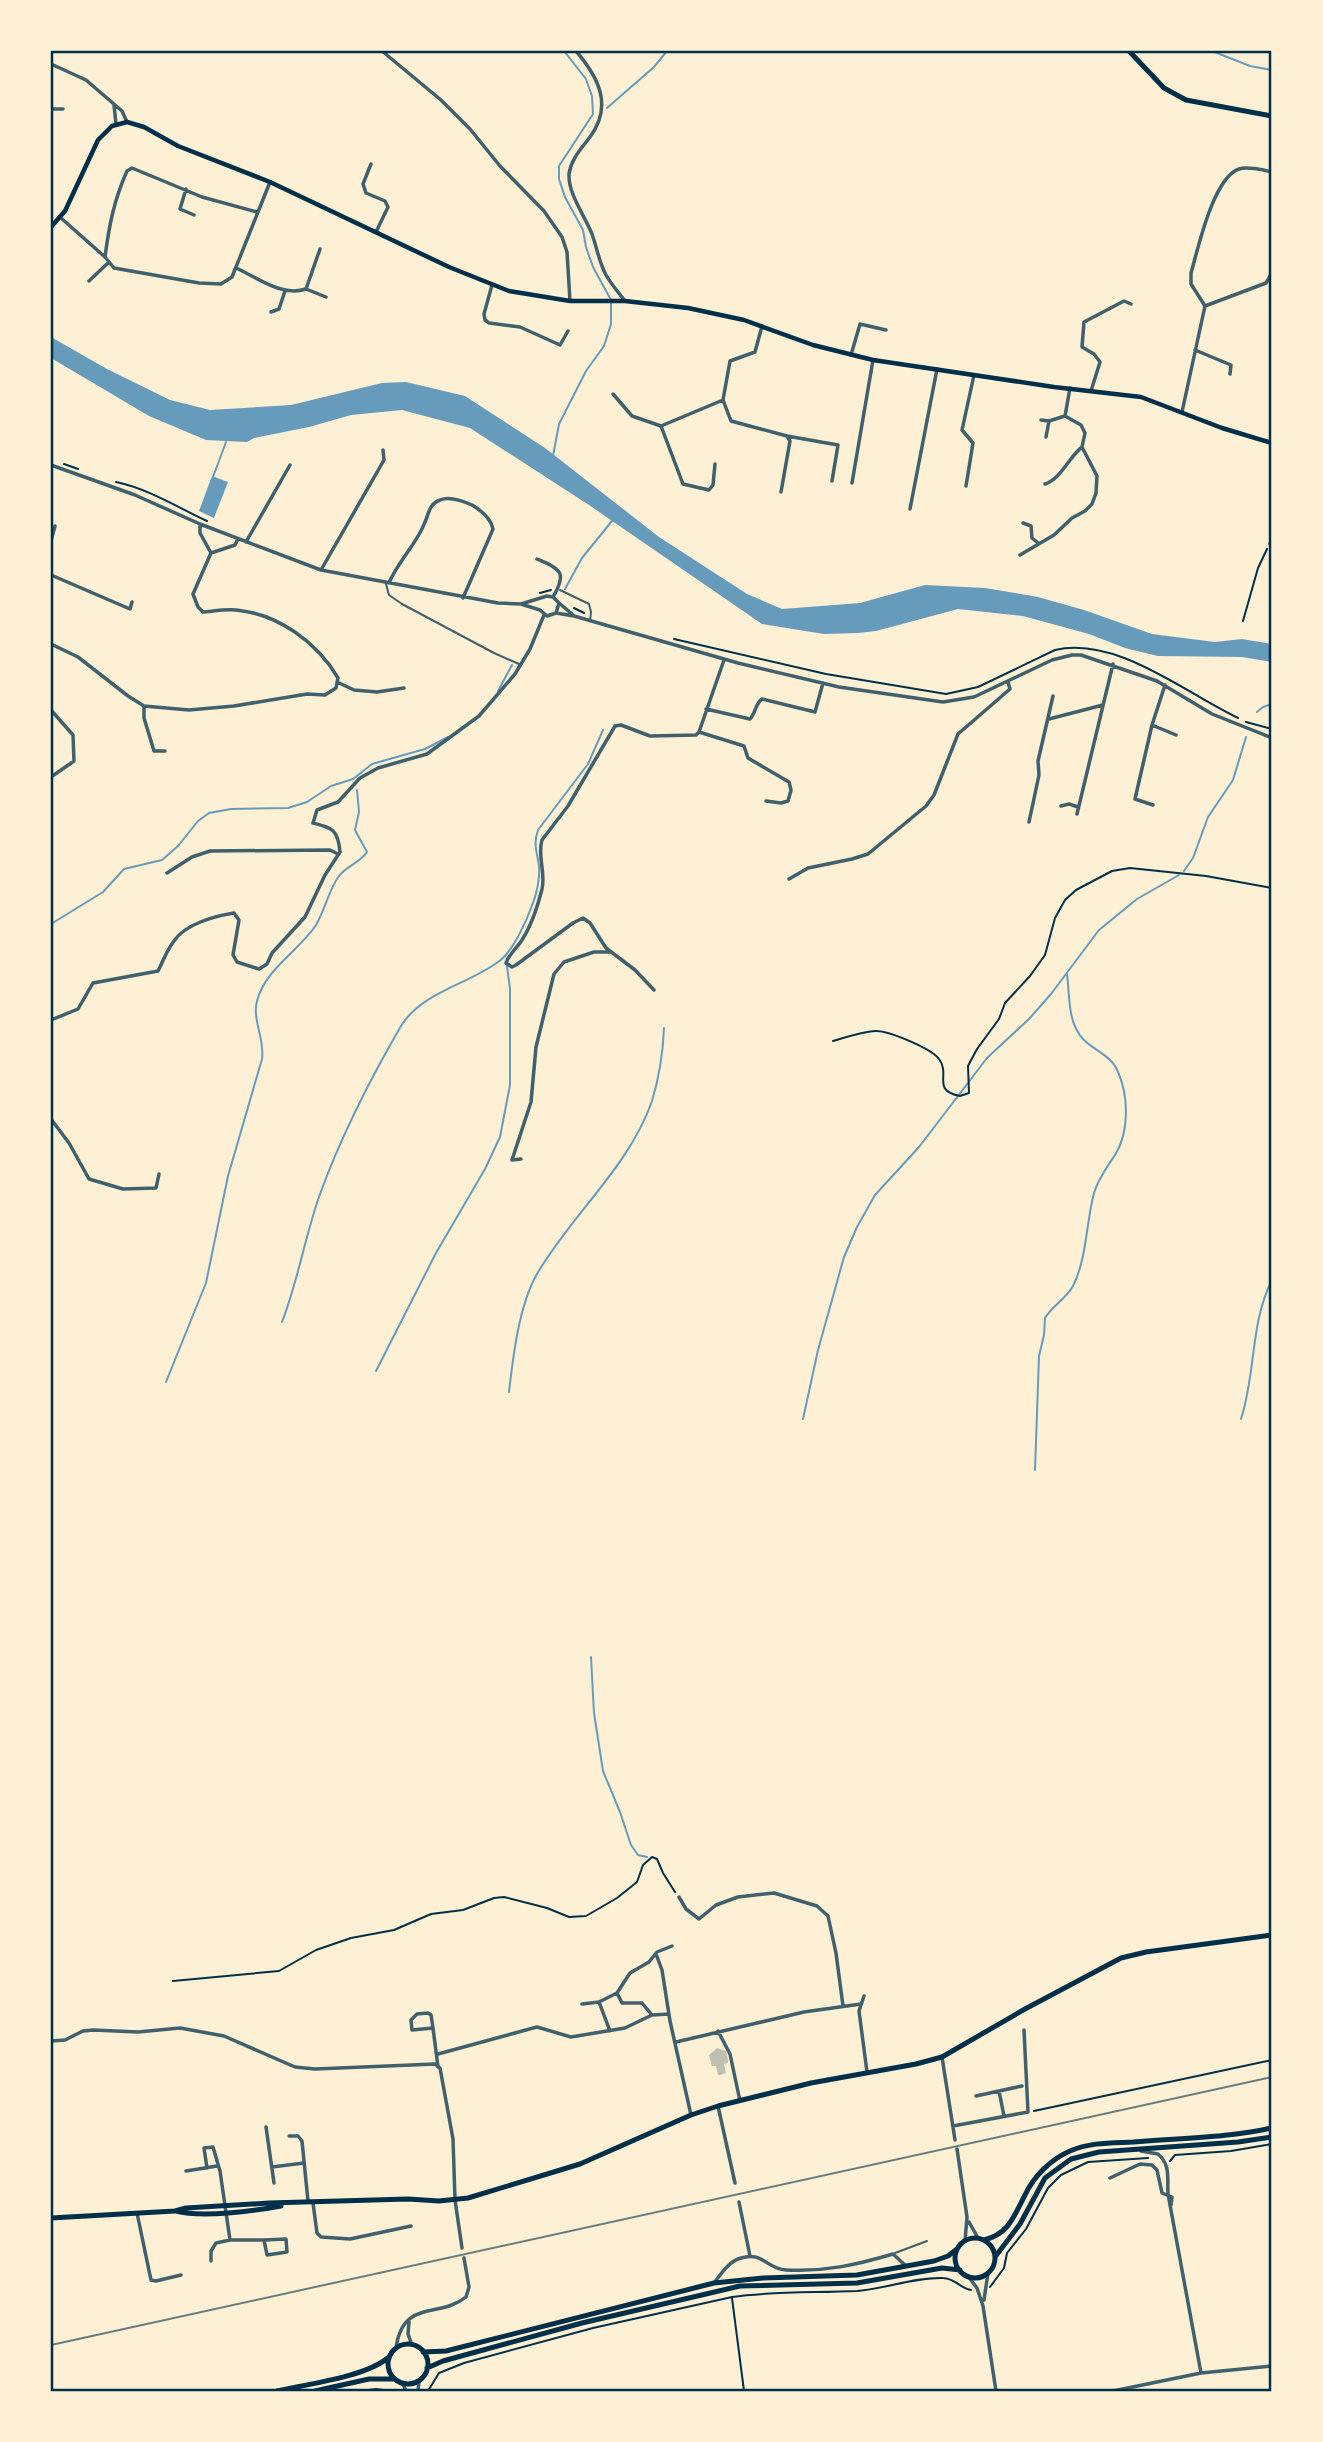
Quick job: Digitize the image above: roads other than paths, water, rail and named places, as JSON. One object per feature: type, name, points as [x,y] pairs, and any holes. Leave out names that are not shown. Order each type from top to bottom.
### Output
[{"type":"main road","points":[[1129,51],[1137,54],[1164,88],[1186,100],[1272,116]]},
{"type":"main road","points":[[51,227],[61,218],[98,140],[116,124],[127,122],[144,127],[178,146],[270,182],[492,285],[532,297],[570,302],[625,301],[688,308],[762,326],[813,345],[873,360],[1141,397],[1238,434],[1272,443]]},
{"type":"main road","points":[[51,2218],[175,2211],[187,2214],[311,2203],[455,2200],[580,2164],[691,2115],[720,2106],[811,2083],[942,2057],[1025,2008],[1121,1958],[1146,1952],[1272,1935]]},
{"type":"main road","points":[[423,2352],[453,2349],[714,2283],[756,2278],[857,2275],[942,2259],[965,2241],[997,2236],[1005,2230],[1032,2182],[1049,2164],[1069,2151],[1099,2144],[1219,2136],[1272,2129]]},
{"type":"main road","points":[[314,2391],[369,2379],[394,2379],[403,2384],[419,2381],[427,2368],[443,2361],[553,2330],[740,2286],[857,2283],[942,2268],[960,2270],[968,2276],[976,2277],[988,2273],[992,2268],[995,2257],[1020,2224],[1038,2187],[1052,2171],[1071,2159],[1090,2153],[1272,2137]]},
{"type":"main road","points":[[981,2239],[992,2247],[995,2257]]},
{"type":"main road","points":[[957,2249],[956,2260],[960,2270]]},
{"type":"main road","points":[[277,2391],[359,2372],[389,2357],[396,2348],[412,2344],[423,2352],[427,2368]]},
{"type":"main road","points":[[389,2357],[388,2369],[394,2379]]},
{"type":"street","points":[[382,51],[441,100],[544,211],[562,237],[567,252],[570,302]]},
{"type":"street","points":[[576,51],[587,64],[599,87],[603,116],[572,161],[570,186],[606,275],[625,301]]},
{"type":"street","points":[[51,64],[86,80],[122,111],[127,122]]},
{"type":"street","points":[[114,105],[116,124]]},
{"type":"street","points":[[51,109],[63,109]]},
{"type":"street","points":[[371,164],[363,184],[366,193],[385,201],[388,207],[376,232]]},
{"type":"street","points":[[89,281],[107,259],[109,219],[114,200],[127,171],[132,168],[186,188],[202,197],[258,212]]},
{"type":"street","points":[[1182,412],[1205,306],[1191,284],[1191,273],[1210,209],[1231,173],[1242,168],[1272,172]]},
{"type":"street","points":[[61,218],[114,268],[199,283],[221,284],[232,277],[270,182]]},
{"type":"street","points":[[186,188],[180,209],[194,215]]},
{"type":"street","points":[[306,289],[320,249]]},
{"type":"street","points":[[236,268],[285,291],[295,293],[306,289],[326,297]]},
{"type":"street","points":[[1205,306],[1265,283],[1272,273]]},
{"type":"street","points":[[492,285],[484,314],[489,323],[520,327],[560,345],[568,331]]},
{"type":"street","points":[[271,312],[279,309],[285,291]]},
{"type":"street","points":[[1091,391],[1100,362],[1094,354],[1082,347],[1084,322],[1124,301],[1131,304]]},
{"type":"street","points":[[852,355],[860,324],[886,330]]},
{"type":"street","points":[[762,326],[755,352],[730,361],[723,400],[732,421],[838,446],[832,481]]},
{"type":"street","points":[[1195,350],[1231,365],[1230,374]]},
{"type":"street","points":[[852,482],[873,360]]},
{"type":"street","points":[[910,509],[937,369]]},
{"type":"street","points":[[967,486],[974,443],[962,430],[974,375]]},
{"type":"street","points":[[1065,416],[1070,388]]},
{"type":"street","points":[[614,394],[632,416],[661,426],[723,400]]},
{"type":"street","points":[[1020,555],[1054,535],[1072,518],[1085,512],[1096,493],[1097,476],[1082,447],[1085,433],[1081,425],[1065,416],[1049,421],[1041,420]]},
{"type":"street","points":[[1046,437],[1049,421]]},
{"type":"street","points":[[661,426],[683,484],[709,491],[713,485],[715,464]]},
{"type":"street","points":[[781,492],[790,441],[787,436]]},
{"type":"street","points":[[1045,484],[1051,482],[1072,454],[1082,447]]},
{"type":"street","points":[[321,570],[384,460],[383,450]]},
{"type":"street","points":[[51,465],[142,497],[200,524],[321,570],[463,598],[521,604],[540,610],[544,615],[556,613],[590,619],[724,660],[823,683],[943,702],[974,697],[1052,660],[1072,655],[1113,664],[1165,685],[1212,714],[1272,738]]},
{"type":"street","points":[[246,542],[290,465]]},
{"type":"street","points":[[387,583],[417,538],[431,505],[440,499],[455,499],[485,514],[492,522],[493,529],[463,598]]},
{"type":"street","points":[[1023,523],[1031,526],[1032,538],[1038,543]]},
{"type":"street","points":[[200,524],[200,533],[211,553]]},
{"type":"street","points":[[51,541],[55,526]]},
{"type":"street","points":[[51,644],[78,657],[145,706],[189,710],[243,705],[307,694],[325,695],[336,688],[338,678],[317,649],[296,633],[254,613],[233,610],[203,612],[198,607],[193,594],[211,553],[235,545],[238,539]]},
{"type":"street","points":[[537,559],[559,571],[562,579],[556,593],[559,603],[574,616]]},
{"type":"street","points":[[51,575],[130,609],[132,602]]},
{"type":"street","points":[[521,604],[541,600],[556,593]]},
{"type":"street","points":[[540,610],[541,600]]},
{"type":"street","points":[[556,613],[559,603]]},
{"type":"street","points":[[51,1020],[78,1009],[93,983],[158,971],[175,939],[192,927],[219,915],[234,913],[239,920],[233,955],[237,962],[258,969],[267,964],[272,953],[305,917],[338,854],[340,847],[334,831],[328,825],[313,823],[317,810],[338,802],[360,778],[379,768],[427,754],[479,716],[521,664],[544,615]]},
{"type":"street","points":[[699,732],[724,660]]},
{"type":"street","points":[[1077,814],[1113,664]]},
{"type":"street","points":[[789,879],[808,868],[868,854],[926,806],[934,795],[958,734],[1010,689],[1008,681]]},
{"type":"street","points":[[337,682],[354,690],[377,692],[404,688]]},
{"type":"street","points":[[706,709],[750,719],[754,716],[757,702],[762,699],[815,712],[823,683]]},
{"type":"street","points":[[1153,806],[1135,799],[1152,725],[1165,685]]},
{"type":"street","points":[[1028,821],[1053,696]]},
{"type":"street","points":[[1049,719],[1103,705]]},
{"type":"street","points":[[145,706],[144,718],[154,751],[165,751]]},
{"type":"street","points":[[51,710],[73,735],[74,748],[74,761],[51,777]]},
{"type":"street","points":[[654,990],[635,970],[606,948],[590,923],[583,918],[516,965],[508,965],[508,958],[523,940],[543,884],[540,846],[542,839],[568,806],[615,726],[621,725],[650,736],[688,736],[699,732],[744,746],[748,758],[789,782],[791,790],[788,801],[766,802]]},
{"type":"street","points":[[1152,725],[1176,735]]},
{"type":"street","points":[[1061,806],[1069,804],[1078,807]]},
{"type":"street","points":[[167,873],[192,857],[210,851],[330,850],[338,854]]},
{"type":"street","points":[[521,1159],[512,1160],[531,1102],[536,1047],[554,974],[564,962],[594,952],[613,953]]},
{"type":"street","points":[[51,1119],[69,1143],[89,1179],[123,1189],[156,1188],[159,1174]]},
{"type":"street","points":[[679,1897],[686,1909],[699,1919],[716,1905],[738,1896],[774,1893],[817,1906],[828,1916],[844,2006]]},
{"type":"street","points":[[582,2004],[599,2002],[617,1993],[630,1973],[671,1946]]},
{"type":"street","points":[[656,1954],[662,1970],[691,2115]]},
{"type":"street","points":[[617,1993],[622,2003],[642,2003],[652,2015]]},
{"type":"street","points":[[864,1996],[859,2011],[867,2072]]},
{"type":"street","points":[[599,2002],[610,2031]]},
{"type":"street","points":[[676,2042],[718,2031],[861,2004]]},
{"type":"street","points":[[433,2028],[412,2030],[411,2020],[416,2014],[428,2012],[431,2015],[438,2054],[438,2067],[453,2139],[455,2200],[462,2248]]},
{"type":"street","points":[[438,2054],[537,2027],[572,2037],[625,2028],[652,2015],[669,2014]]},
{"type":"street","points":[[51,2041],[65,2040],[93,2029],[138,2032],[180,2028],[224,2036],[295,2067],[424,2063],[438,2067]]},
{"type":"street","points":[[953,2126],[1028,2112],[1024,2030]]},
{"type":"street","points":[[718,2031],[730,2054],[740,2101]]},
{"type":"street","points":[[942,2057],[955,2140]]},
{"type":"street","points":[[976,2096],[1022,2086]]},
{"type":"street","points":[[999,2091],[1004,2116]]},
{"type":"street","points":[[720,2106],[735,2183]]},
{"type":"street","points":[[266,2127],[274,2183]]},
{"type":"street","points":[[289,2136],[298,2136],[302,2141],[311,2203],[317,2232],[321,2237],[350,2239],[411,2226]]},
{"type":"street","points":[[207,2168],[204,2148],[213,2147],[230,2241]]},
{"type":"street","points":[[957,2149],[967,2217],[965,2241]]},
{"type":"street","points":[[1135,2149],[1157,2154],[1163,2159],[1169,2176],[1168,2194]]},
{"type":"street","points":[[272,2167],[304,2164]]},
{"type":"street","points":[[1110,2178],[1140,2164],[1148,2164],[1157,2171],[1162,2193],[1173,2199],[1170,2208],[1200,2373]]},
{"type":"street","points":[[186,2171],[217,2166]]},
{"type":"street","points":[[739,2202],[750,2256]]},
{"type":"street","points":[[136,2213],[150,2278],[156,2281],[181,2275]]},
{"type":"street","points":[[967,2217],[981,2239]]},
{"type":"street","points":[[211,2260],[211,2251],[216,2243],[230,2241],[286,2239],[287,2252],[267,2255],[264,2240]]},
{"type":"street","points":[[714,2283],[733,2261],[750,2256],[787,2270],[848,2267],[892,2254],[907,2266]]},
{"type":"street","points":[[396,2348],[401,2328],[410,2319],[421,2311],[458,2303],[466,2297],[469,2287],[464,2258]]},
{"type":"street","points":[[983,2306],[988,2273]]},
{"type":"street","points":[[968,2276],[977,2288],[983,2306],[996,2391]]},
{"type":"street","points":[[410,2319],[408,2329],[412,2344]]},
{"type":"street","points":[[1113,2391],[1200,2373],[1272,2366]]},
{"type":"street","points":[[418,2391],[419,2381]]},
{"type":"street","points":[[403,2384],[406,2391]]},
{"type":"lane","points":[[387,583],[389,595],[402,604],[494,653],[521,664]]},
{"type":"lane","points":[[556,593],[589,604],[590,619]]},
{"type":"lane","points":[[892,2254],[927,2241]]},
{"type":"water","points":[[51,337],[170,400],[210,410],[291,405],[382,383],[406,382],[465,396],[545,448],[659,537],[747,594],[782,609],[860,603],[925,585],[985,588],[1038,597],[1152,634],[1215,642],[1242,639],[1272,644],[1272,662],[1242,657],[1158,656],[1023,616],[958,609],[876,631],[858,633],[824,634],[762,624],[589,505],[470,428],[402,410],[351,415],[254,438],[247,442],[206,440],[149,416],[51,358]]},
{"type":"water","points":[[212,476],[228,482],[214,518],[199,511]]},
{"type":"waterway","points":[[553,456],[559,424],[586,371],[604,346],[611,324],[611,300],[593,267],[583,230],[565,197],[559,179],[559,166],[593,114],[592,96],[586,79],[564,51]]},
{"type":"waterway","points":[[607,108],[654,67],[667,51]]},
{"type":"waterway","points":[[1212,51],[1250,66],[1272,70]]},
{"type":"waterway","points":[[213,477],[226,442]]},
{"type":"waterway","points":[[565,589],[582,558],[612,521]]},
{"type":"waterway","points":[[498,691],[512,665]]},
{"type":"waterway","points":[[1257,712],[1272,704]]},
{"type":"waterway","points":[[282,1322],[328,1172],[378,1067],[410,1014],[433,997],[498,962],[514,943],[537,890],[538,830],[588,764],[603,730]]},
{"type":"waterway","points":[[51,924],[103,892],[124,869],[162,860],[178,846],[198,821],[209,813],[231,809],[288,808],[307,802],[331,786],[353,779],[372,764],[425,749],[448,737]]},
{"type":"waterway","points":[[1184,871],[1193,858],[1208,817],[1233,780],[1246,737]]},
{"type":"waterway","points":[[166,1382],[206,1283],[228,1176],[262,1059],[256,1015],[257,1001],[267,979],[316,925],[339,876],[367,852],[355,830],[359,812],[357,790]]},
{"type":"waterway","points":[[803,1419],[818,1350],[844,1257],[875,1195],[919,1147],[987,1058],[1029,1019],[1051,994],[1099,930],[1137,899],[1179,875]]},
{"type":"waterway","points":[[376,1371],[436,1253],[485,1169],[500,1137],[510,1085],[510,989],[507,966]]},
{"type":"waterway","points":[[1035,1470],[1039,1356],[1045,1318],[1070,1291],[1078,1275],[1094,1193],[1120,1146],[1126,1115],[1122,1082],[1115,1066],[1084,1040],[1075,1026],[1070,1009],[1067,974]]},
{"type":"waterway","points":[[509,1392],[518,1332],[531,1287],[551,1252],[615,1169],[642,1125],[657,1083],[664,1028]]},
{"type":"waterway","points":[[1241,1419],[1260,1313],[1272,1280]]},
{"type":"waterway","points":[[591,1657],[594,1713],[603,1771],[631,1845],[638,1855],[647,1857]]},
{"type":"railway","points":[[51,2345],[1272,2077]]}]
